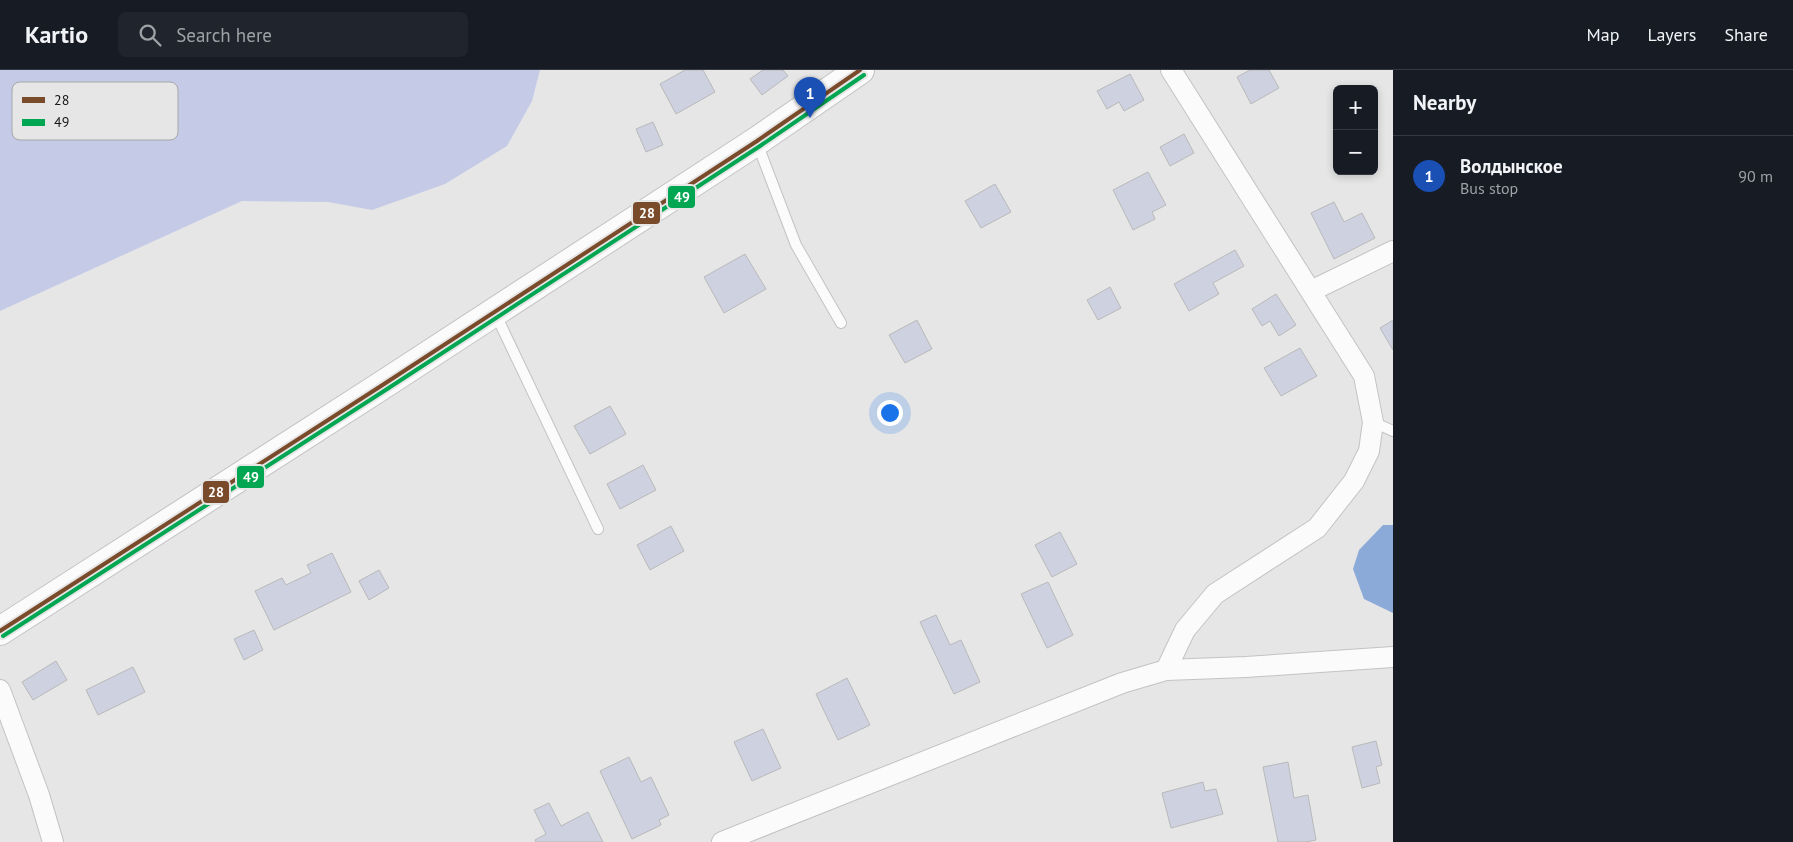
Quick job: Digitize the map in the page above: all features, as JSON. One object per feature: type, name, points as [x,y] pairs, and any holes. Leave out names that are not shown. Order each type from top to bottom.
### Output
[{"type":"street","points":[[0,631],[495,312],[757,141],[860,70]]},
{"type":"street","points":[[1166,670],[1184,630],[1215,594],[1317,528],[1354,481],[1369,451],[1373,422],[1364,376],[1171,70]]},
{"type":"street","points":[[1311,291],[1393,250]]},
{"type":"street","points":[[722,842],[1122,683],[1166,670],[1393,658]]},
{"type":"street","points":[[0,690],[39,796],[53,842]]},
{"type":"lane","points":[[757,141],[796,245],[840,323]]},
{"type":"lane","points":[[495,312],[598,530]]},
{"type":"lane","points":[[1373,422],[1393,432]]},
{"type":"shaded area","points":[[0,70],[540,70],[532,101],[507,146],[445,184],[372,210],[328,202],[242,201],[0,311]]},
{"type":"water","points":[[1383,525],[1393,525],[1393,613],[1364,599],[1353,569],[1359,550]]},
{"type":"building","points":[[685,70],[703,70],[715,92],[676,114],[660,84]]},
{"type":"building","points":[[763,70],[783,70],[788,76],[762,95],[750,79]]},
{"type":"building","points":[[1250,70],[1269,70],[1279,88],[1251,104],[1237,77]]},
{"type":"building","points":[[1130,74],[1144,100],[1124,111],[1119,102],[1107,109],[1097,91]]},
{"type":"building","points":[[653,122],[663,145],[646,152],[636,129]]},
{"type":"building","points":[[1184,134],[1194,153],[1170,166],[1160,147]]},
{"type":"building","points":[[1148,172],[1166,205],[1152,212],[1155,219],[1133,230],[1113,190]]},
{"type":"building","points":[[995,184],[1011,212],[981,228],[965,201]]},
{"type":"building","points":[[1334,202],[1344,222],[1362,213],[1375,238],[1334,259],[1311,213]]},
{"type":"building","points":[[1235,250],[1244,266],[1213,283],[1219,294],[1189,311],[1174,284]]},
{"type":"building","points":[[745,254],[766,289],[724,313],[704,277]]},
{"type":"building","points":[[1110,287],[1121,308],[1098,320],[1087,300]]},
{"type":"building","points":[[1276,294],[1296,325],[1279,336],[1270,321],[1262,326],[1252,309]]},
{"type":"building","points":[[917,320],[932,349],[905,363],[889,335]]},
{"type":"building","points":[[1393,320],[1393,350],[1380,328]]},
{"type":"building","points":[[1300,348],[1317,376],[1281,396],[1264,368]]},
{"type":"building","points":[[610,406],[626,434],[590,454],[574,426]]},
{"type":"building","points":[[643,465],[656,490],[620,509],[607,484]]},
{"type":"building","points":[[671,526],[684,551],[650,570],[637,545]]},
{"type":"building","points":[[1060,532],[1077,564],[1052,577],[1035,545]]},
{"type":"building","points":[[332,553],[351,592],[274,630],[255,591],[282,578],[286,585],[311,573],[307,565]]},
{"type":"building","points":[[379,570],[389,588],[369,600],[359,581]]},
{"type":"building","points":[[1048,582],[1073,635],[1047,648],[1021,594]]},
{"type":"building","points":[[936,615],[950,645],[961,640],[980,682],[954,694],[920,622]]},
{"type":"building","points":[[254,630],[263,650],[244,660],[234,639]]},
{"type":"building","points":[[56,661],[67,680],[33,700],[22,682]]},
{"type":"building","points":[[133,667],[145,692],[98,715],[86,690]]},
{"type":"building","points":[[847,678],[870,725],[838,740],[816,694]]},
{"type":"building","points":[[763,729],[781,768],[752,781],[734,742]]},
{"type":"building","points":[[1376,741],[1382,765],[1376,767],[1380,783],[1362,788],[1352,747]]},
{"type":"building","points":[[629,757],[641,782],[651,777],[669,815],[659,820],[661,825],[632,839],[600,771]]},
{"type":"building","points":[[1288,762],[1294,798],[1308,795],[1316,840],[1278,842],[1263,767]]},
{"type":"building","points":[[1203,782],[1205,791],[1216,789],[1223,814],[1171,828],[1162,793]]},
{"type":"building","points":[[549,803],[561,826],[588,812],[603,842],[536,842],[535,840],[546,834],[534,810]]},
{"type":"transit line","name":"28","points":[[0,631],[757,141],[860,70]]},
{"type":"transit line","name":"49","points":[[3,636],[384,391],[760,146],[864,75]]},
{"type":"place","name":"Волдынское","points":[[810,118]]}]
